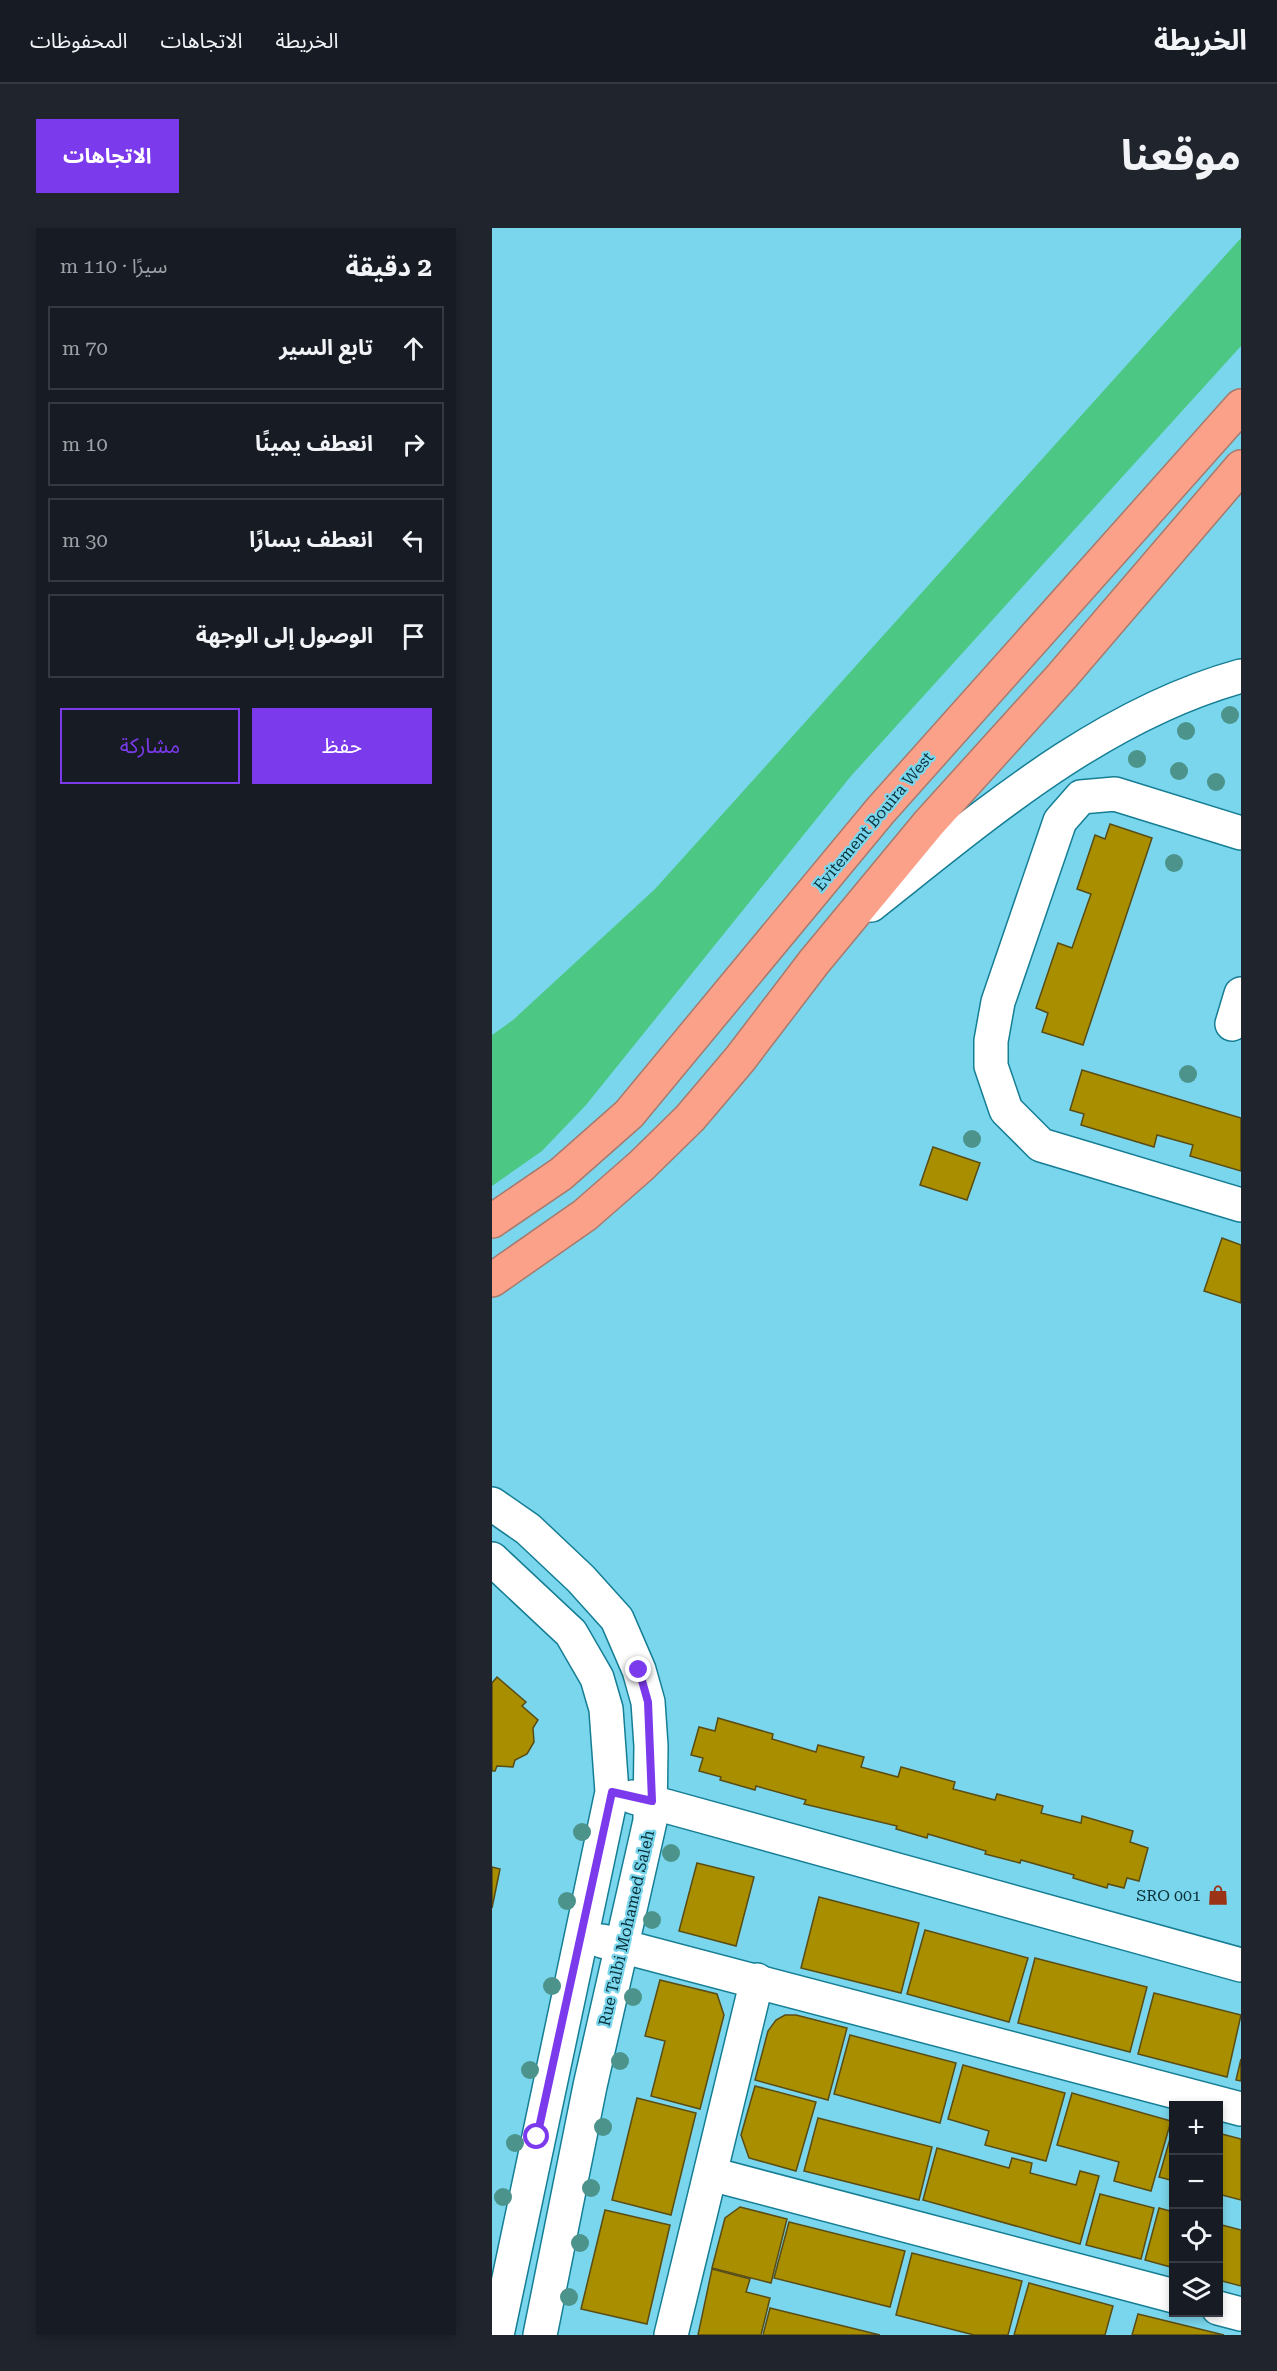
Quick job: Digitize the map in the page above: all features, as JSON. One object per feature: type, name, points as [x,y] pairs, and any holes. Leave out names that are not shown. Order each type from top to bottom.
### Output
[{"type":"highway","name":"Evitement Bouira West","points":[[492,1221],[561,1174],[629,1114],[880,811],[1241,406]]},
{"type":"highway","points":[[492,1280],[585,1215],[641,1166],[690,1118],[843,926],[929,824],[1062,676],[1241,466]]},
{"type":"street","points":[[843,926],[1005,801],[1112,730],[1158,706],[1241,676]]},
{"type":"street","points":[[1241,833],[1115,794],[1081,797],[1060,820],[998,1002],[991,1041],[991,1066],[1006,1110],[1041,1144],[1241,1205]]},
{"type":"street","name":"Rue Talbi Mohamed Saleh","points":[[492,1504],[528,1528],[581,1579],[617,1618],[639,1670],[648,1702],[652,1801],[623,1946],[590,2086],[549,2333]]},
{"type":"street","points":[[492,1559],[571,1634],[597,1678],[606,1709],[612,1792],[497,2335]]},
{"type":"street","points":[[612,1792],[652,1801],[1241,1965]]},
{"type":"street","points":[[582,1936],[757,1980],[1241,2109]]},
{"type":"street","points":[[671,2335],[757,1980]]},
{"type":"street","points":[[711,2174],[1169,2295]]},
{"type":"street","points":[[1223,2309],[1241,2314]]},
{"type":"green space","points":[[1241,238],[1241,346],[851,776],[586,1105],[542,1151],[492,1186],[492,1035],[513,1020],[655,889]]},
{"type":"building","points":[[1110,824],[1152,838],[1083,1045],[1042,1032],[1048,1013],[1036,1008],[1058,943],[1072,948],[1091,894],[1077,889],[1095,835],[1105,839]]},
{"type":"building","points":[[1082,1070],[1241,1118],[1241,1171],[1190,1156],[1193,1145],[1157,1135],[1154,1147],[1081,1125],[1084,1114],[1070,1110]]},
{"type":"building","points":[[933,1147],[980,1163],[967,1200],[920,1185]]},
{"type":"building","points":[[1222,1238],[1241,1245],[1241,1303],[1204,1291]]},
{"type":"building","points":[[497,1677],[526,1702],[522,1706],[538,1720],[533,1728],[534,1742],[527,1754],[515,1760],[513,1767],[497,1766],[495,1771],[492,1771],[492,1683]]},
{"type":"building","points":[[718,1718],[773,1734],[772,1739],[816,1752],[818,1745],[864,1757],[861,1767],[898,1777],[901,1767],[955,1782],[953,1789],[995,1800],[997,1794],[1043,1806],[1041,1813],[1081,1823],[1082,1816],[1133,1831],[1130,1842],[1148,1848],[1139,1881],[1127,1878],[1124,1888],[1108,1884],[1107,1888],[1073,1878],[1074,1875],[1021,1860],[1020,1863],[985,1854],[986,1851],[928,1834],[927,1838],[896,1829],[897,1826],[804,1804],[806,1800],[756,1786],[755,1790],[720,1780],[721,1777],[699,1771],[703,1758],[691,1755],[699,1727],[715,1731]]},
{"type":"building","points":[[697,1863],[754,1877],[736,1946],[679,1931]]},
{"type":"building","points":[[492,1867],[500,1869],[492,1908]]},
{"type":"building","points":[[819,1897],[919,1923],[901,1993],[801,1968]]},
{"type":"building","points":[[925,1930],[1028,1958],[1009,2022],[907,1994]]},
{"type":"building","points":[[1035,1958],[1147,1987],[1130,2052],[1018,2023]]},
{"type":"building","points":[[660,1980],[717,1994],[724,2015],[700,2109],[651,2096],[665,2041],[645,2036]]},
{"type":"building","points":[[1154,1993],[1241,2015],[1227,2077],[1138,2054]]},
{"type":"building","points":[[785,2015],[796,2015],[847,2028],[828,2100],[755,2080],[768,2031],[776,2020]]},
{"type":"building","points":[[850,2035],[956,2063],[940,2123],[834,2094]]},
{"type":"building","points":[[1241,2059],[1241,2081],[1236,2080]]},
{"type":"building","points":[[963,2065],[1065,2093],[1046,2161],[985,2145],[989,2131],[948,2119]]},
{"type":"building","points":[[755,2086],[816,2102],[796,2171],[749,2158],[741,2135]]},
{"type":"building","points":[[1072,2093],[1169,2120],[1169,2128],[1151,2191],[1114,2181],[1119,2162],[1057,2145]]},
{"type":"building","points":[[637,2098],[696,2113],[671,2215],[612,2200]]},
{"type":"building","points":[[818,2118],[932,2147],[919,2200],[804,2171]]},
{"type":"building","points":[[1223,2134],[1241,2139],[1241,2200],[1223,2195]]},
{"type":"building","points":[[1169,2142],[1169,2180],[1159,2177]]},
{"type":"building","points":[[937,2148],[1009,2168],[1012,2158],[1032,2163],[1030,2173],[1076,2185],[1080,2171],[1099,2176],[1080,2244],[923,2200]]},
{"type":"building","points":[[1100,2194],[1154,2208],[1141,2259],[1086,2245]]},
{"type":"building","points":[[740,2207],[787,2219],[771,2283],[712,2268],[725,2218]]},
{"type":"building","points":[[1159,2208],[1169,2211],[1169,2267],[1145,2260]]},
{"type":"building","points":[[605,2210],[670,2225],[647,2324],[581,2309]]},
{"type":"building","points":[[789,2222],[905,2251],[890,2307],[774,2278]]},
{"type":"building","points":[[1223,2225],[1241,2230],[1241,2286],[1223,2281]]},
{"type":"building","points":[[912,2253],[1022,2281],[1008,2335],[974,2335],[896,2315]]},
{"type":"building","points":[[712,2269],[750,2279],[746,2292],[770,2298],[761,2335],[698,2335]]},
{"type":"building","points":[[1029,2283],[1113,2306],[1105,2335],[1014,2335]]},
{"type":"building","points":[[770,2308],[880,2335],[763,2335]]},
{"type":"building","points":[[1138,2314],[1224,2335],[1132,2335]]},
{"type":"place","name":"SRO 001","points":[[1218,1895]]},
{"type":"route","points":[[537,2137],[612,1792],[652,1801],[648,1702],[639,1670]]}]
